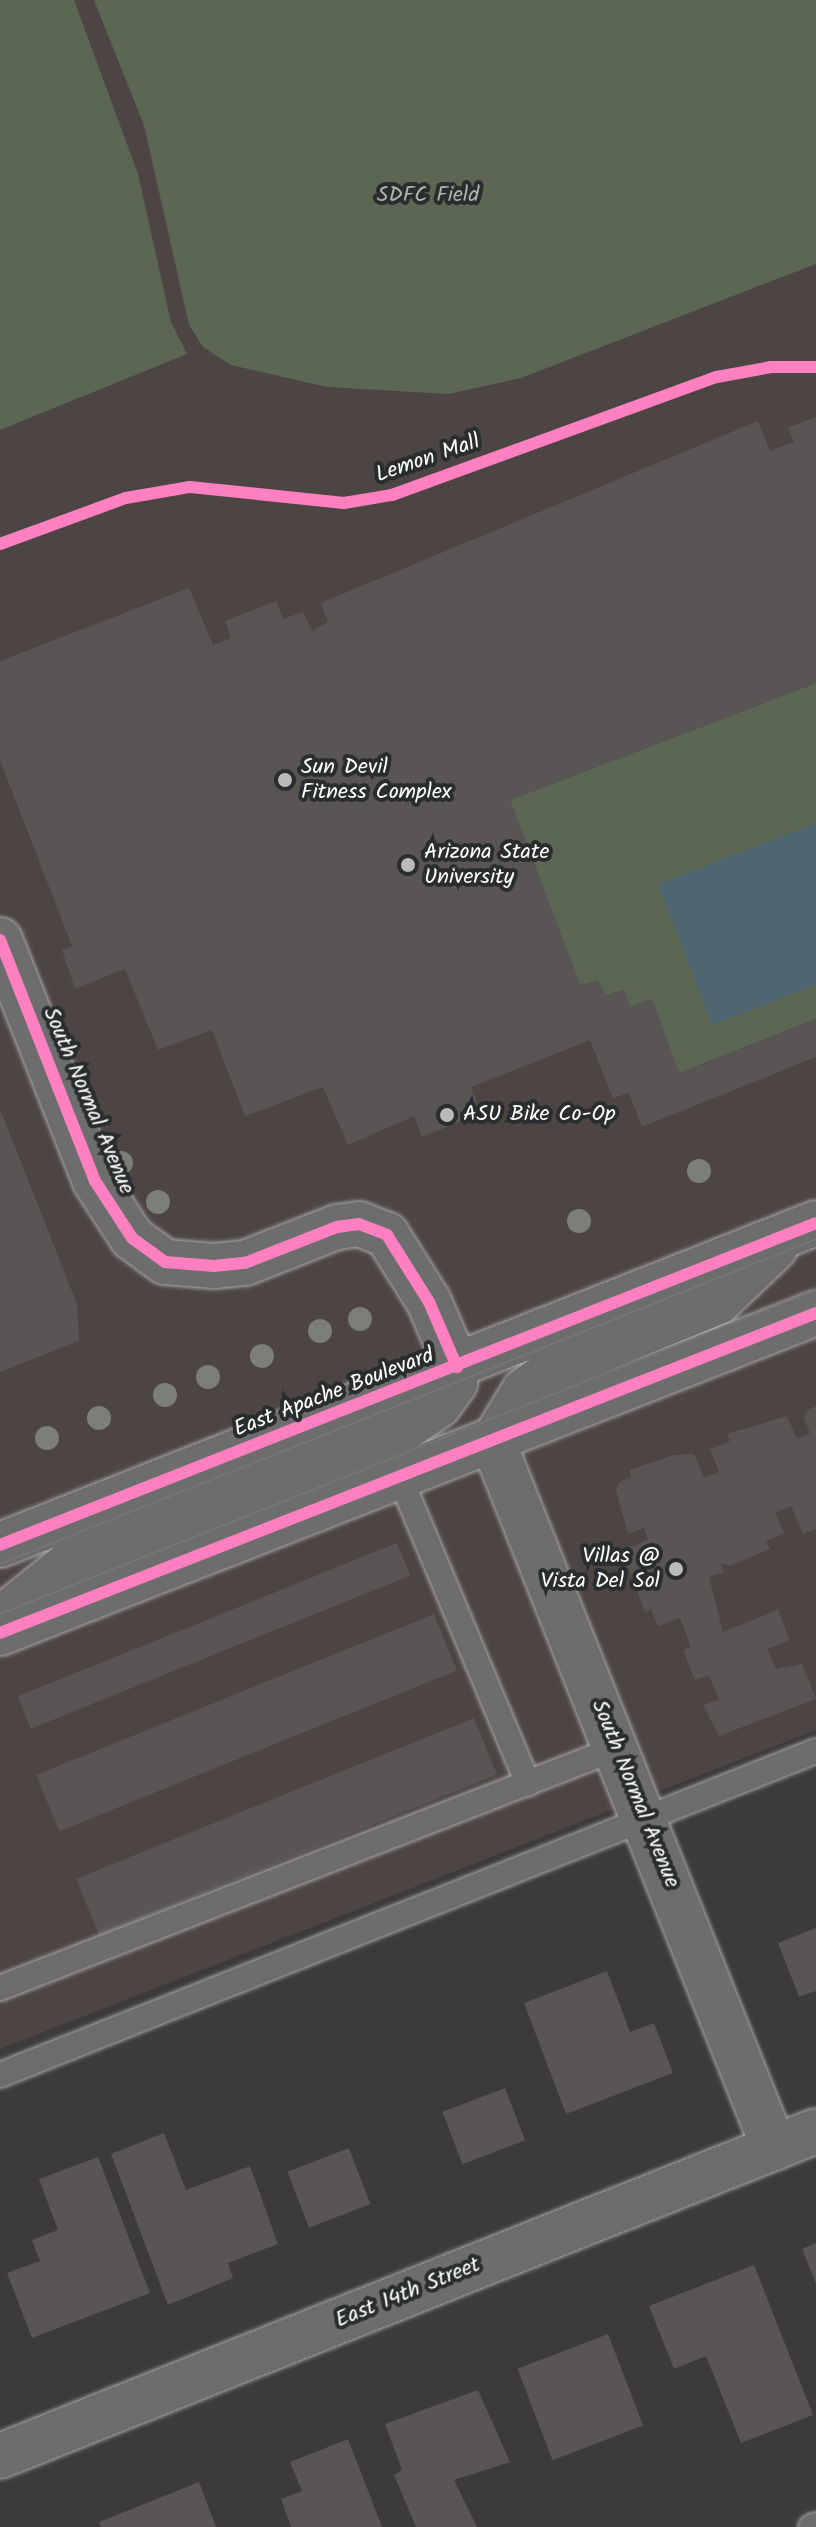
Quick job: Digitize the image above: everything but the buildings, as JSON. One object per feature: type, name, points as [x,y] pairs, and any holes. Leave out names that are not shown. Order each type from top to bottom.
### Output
[{"type":"main road","name":"South Normal Avenue","points":[[0,940],[95,1181],[132,1238],[165,1262],[214,1266],[245,1263],[337,1227],[359,1224],[387,1235],[415,1277],[457,1367]]},
{"type":"main road","name":"East Apache Boulevard","points":[[0,1545],[798,1230]]},
{"type":"main road","points":[[493,1442],[524,1391],[553,1370],[718,1302],[798,1230]]},
{"type":"main road","points":[[0,1633],[401,1480],[816,1313]]},
{"type":"main road","points":[[0,1619],[76,1558],[408,1426],[439,1405],[455,1383],[457,1367]]},
{"type":"main road","name":"South Normal Avenue","points":[[493,1442],[646,1819],[774,2148]]},
{"type":"main road","name":"East 14th Street","points":[[0,2456],[816,2131]]},
{"type":"lane","points":[[401,1480],[528,1783]]},
{"type":"lane","points":[[0,1988],[617,1748]]},
{"type":"lane","points":[[0,2075],[816,1751]]},
{"type":"shaded area","name":"Arizona State University","points":[[0,0],[816,0],[816,1730],[0,2049]]},
{"type":"green space","points":[[0,0],[74,0],[138,174],[171,322],[187,354],[0,430]]},
{"type":"green space","name":"SDFC Field","points":[[94,0],[816,0],[816,264],[521,378],[448,394],[327,387],[231,365],[203,347],[189,325],[144,125]]},
{"type":"green space","points":[[816,683],[816,1019],[679,1073],[652,999],[630,1007],[624,990],[606,995],[598,981],[580,985],[510,800]]},
{"type":"water","points":[[816,823],[816,985],[712,1025],[658,884]]},
{"type":"tram line","points":[[0,1564],[816,1239]]},
{"type":"tram line","points":[[0,1614],[816,1290]]},
{"type":"cycle path","name":"Lemon Mall","points":[[0,544],[126,498],[190,487],[344,503],[392,495],[717,377],[771,367],[816,367]]},
{"type":"cycle path","points":[[0,940],[95,1181],[132,1238],[165,1262],[214,1266],[245,1263],[337,1227],[359,1224],[387,1235],[429,1302],[457,1367]]},
{"type":"cycle path","points":[[0,1545],[816,1223]]},
{"type":"cycle path","points":[[0,1633],[816,1313]]},
{"type":"place","name":"Sun Devil Fitness Complex","points":[[285,780]]},
{"type":"place","name":"Arizona State University","points":[[408,865]]},
{"type":"place","name":"ASU Bike Co-Op","points":[[447,1115]]},
{"type":"place","name":"Villas @ Vista Del Sol","points":[[676,1569]]}]
